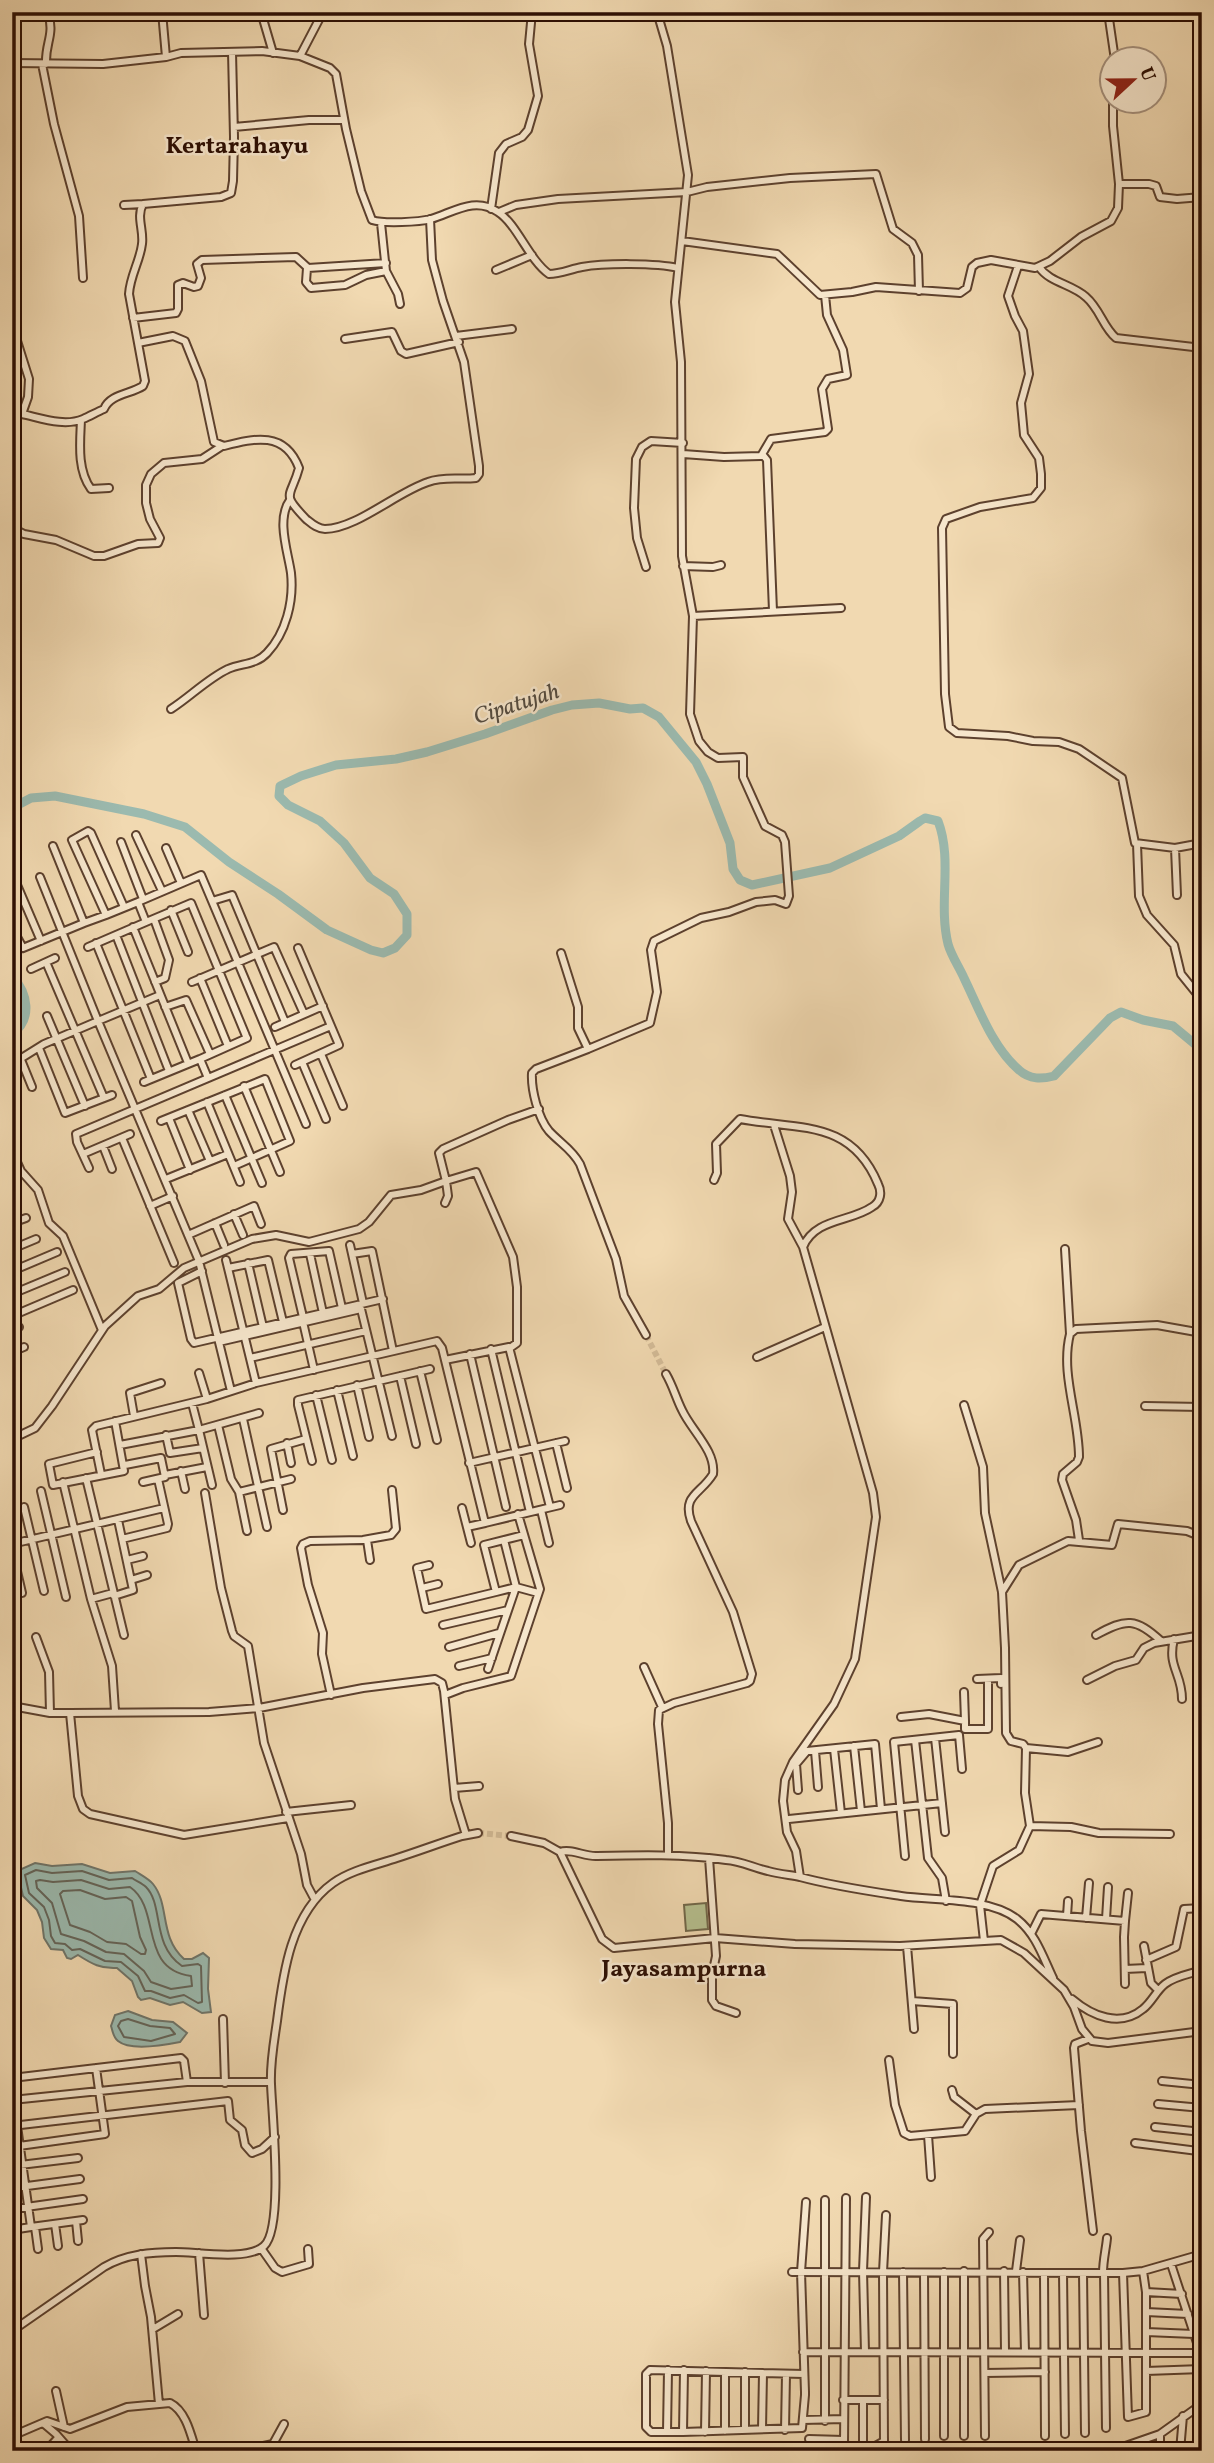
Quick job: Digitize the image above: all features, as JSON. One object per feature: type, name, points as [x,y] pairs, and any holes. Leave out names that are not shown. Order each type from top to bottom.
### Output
[{"type":"street","points":[[48,12],[52,28],[44,64],[54,124],[79,216],[83,278]]},
{"type":"street","points":[[162,12],[166,57]]},
{"type":"street","points":[[261,12],[273,53]]},
{"type":"street","points":[[300,56],[323,12]]},
{"type":"street","points":[[491,208],[499,153],[506,144],[522,137],[528,130],[538,96],[529,44],[533,12]]},
{"type":"street","points":[[646,1335],[624,1296],[616,1259],[580,1164],[569,1147],[549,1130],[539,1109],[531,1078],[533,1070],[650,1023],[657,992],[651,950],[654,941],[701,918],[764,900],[778,900],[786,904],[789,896],[787,853],[783,836],[766,827],[746,784],[742,770],[743,757],[719,758],[701,745],[694,728],[689,701],[693,616],[683,566],[681,362],[675,311],[687,192],[686,162],[670,64],[657,12]]},
{"type":"street","points":[[1108,12],[1113,46]]},
{"type":"street","points":[[124,205],[229,195],[233,181],[232,52]]},
{"type":"street","points":[[12,63],[103,64],[181,53],[273,53],[300,56],[335,71],[344,120],[372,220],[381,223],[430,219],[469,205],[480,205],[499,212],[544,271],[551,274],[605,265],[662,265],[678,268]]},
{"type":"street","points":[[682,241],[777,254],[815,292],[825,295],[876,287],[960,293],[967,288],[974,265],[983,260],[996,260],[1032,269],[1039,267],[1080,237],[1111,221],[1118,208],[1119,184],[1113,116]]},
{"type":"street","points":[[234,127],[309,120],[344,120]]},
{"type":"street","points":[[499,212],[516,205],[558,199],[687,192],[790,178],[876,174],[894,229],[912,243],[919,255],[919,291]]},
{"type":"street","points":[[1119,184],[1149,184],[1156,186],[1160,197],[1177,200],[1202,197]]},
{"type":"street","points":[[12,325],[30,386],[21,413],[48,420],[81,420],[102,410],[113,398],[143,386],[145,381],[129,294],[142,246],[139,215],[143,204]]},
{"type":"street","points":[[12,523],[16,530],[24,534],[56,540],[94,556],[107,555],[138,544],[158,543],[160,538],[150,519],[146,503],[146,485],[151,474],[164,463],[202,458],[222,446],[267,440],[283,445],[299,468],[289,491],[290,500],[312,524],[324,529],[361,518],[425,483],[444,478],[477,477],[479,474],[474,425],[464,362],[432,260],[430,219]]},
{"type":"street","points":[[381,223],[386,271],[398,293],[400,304]]},
{"type":"street","points":[[496,270],[532,255]]},
{"type":"street","points":[[134,318],[176,313],[178,285],[183,282],[198,286],[201,278],[197,264],[202,260],[296,257],[307,268],[386,263]]},
{"type":"street","points":[[1018,266],[1009,296],[1023,331],[1029,374],[1021,403],[1024,435],[1039,458],[1041,488],[1033,498],[979,507],[946,519],[943,528],[942,636],[949,727],[957,733],[1059,742],[1079,749],[1119,774],[1125,786],[1133,839],[1137,844],[1139,897],[1147,915],[1174,945],[1181,974],[1202,1000]]},
{"type":"street","points":[[1039,267],[1046,276],[1078,290],[1089,299],[1100,312],[1109,332],[1116,338],[1202,348]]},
{"type":"street","points":[[307,268],[306,282],[311,288],[345,285],[386,271]]},
{"type":"street","points":[[763,455],[771,439],[814,434],[828,429],[822,389],[828,379],[847,375],[843,350],[828,315],[825,295]]},
{"type":"street","points":[[345,339],[392,332],[401,351],[406,354],[458,339],[512,329]]},
{"type":"street","points":[[138,343],[173,336],[185,341],[201,381],[212,438],[222,446]]},
{"type":"street","points":[[81,420],[81,455],[87,483],[91,489],[109,488]]},
{"type":"street","points":[[646,567],[634,521],[636,459],[642,447],[651,441],[682,443]]},
{"type":"street","points":[[683,454],[724,457],[763,455],[767,458],[773,611]]},
{"type":"street","points":[[171,709],[228,670],[260,659],[280,635],[291,594],[284,520],[284,509],[290,500]]},
{"type":"street","points":[[683,566],[721,565]]},
{"type":"street","points":[[693,616],[841,608]]},
{"type":"street","points":[[107,915],[73,838],[88,831],[91,833],[124,907]]},
{"type":"street","points":[[136,835],[162,891]]},
{"type":"street","points":[[121,842],[146,922]]},
{"type":"street","points":[[1137,844],[1175,848],[1202,843]]},
{"type":"street","points":[[53,846],[85,923]]},
{"type":"street","points":[[166,848],[181,883]]},
{"type":"street","points":[[1175,848],[1177,895]]},
{"type":"street","points":[[12,928],[23,948],[202,876],[306,1124]]},
{"type":"street","points":[[40,877],[199,1261],[231,1391]]},
{"type":"street","points":[[17,885],[41,941]]},
{"type":"street","points":[[212,901],[232,895],[285,1022]]},
{"type":"street","points":[[88,947],[193,901],[247,1038]]},
{"type":"street","points":[[171,910],[188,952]]},
{"type":"street","points":[[154,919],[169,960],[166,977],[155,982]]},
{"type":"street","points":[[133,928],[188,1063]]},
{"type":"street","points":[[116,935],[169,1071]]},
{"type":"street","points":[[96,943],[151,1079]]},
{"type":"street","points":[[192,982],[276,948],[303,1014]]},
{"type":"street","points":[[299,948],[339,1045],[299,1063],[326,1119]]},
{"type":"street","points":[[561,953],[578,1007],[578,1028],[588,1049]]},
{"type":"street","points":[[31,969],[55,958]]},
{"type":"street","points":[[46,962],[104,1098]]},
{"type":"street","points":[[200,978],[228,1046]]},
{"type":"street","points":[[12,1064],[56,1038],[160,995]]},
{"type":"street","points":[[165,1007],[187,1000],[210,1054]]},
{"type":"street","points":[[275,1027],[323,1006]]},
{"type":"street","points":[[47,1016],[85,1106]]},
{"type":"street","points":[[89,1168],[76,1134],[331,1026]]},
{"type":"street","points":[[144,1082],[254,1034]]},
{"type":"street","points":[[38,1048],[65,1112],[112,1095]]},
{"type":"street","points":[[321,1054],[344,1106]]},
{"type":"street","points":[[200,1059],[208,1078]]},
{"type":"street","points":[[21,1060],[32,1087]]},
{"type":"street","points":[[161,1121],[264,1078],[289,1143],[234,1166]]},
{"type":"street","points":[[244,1086],[281,1172]]},
{"type":"street","points":[[225,1095],[262,1183]]},
{"type":"street","points":[[207,1102],[240,1182]]},
{"type":"street","points":[[445,1203],[448,1196],[440,1150],[539,1109]]},
{"type":"street","points":[[188,1110],[210,1161]]},
{"type":"street","points":[[169,1118],[190,1170]]},
{"type":"street","points":[[714,1180],[717,1174],[715,1148],[740,1119],[840,1136],[856,1148],[880,1189],[880,1199],[875,1206],[831,1222],[806,1240],[803,1247]]},
{"type":"street","points":[[774,1125],[790,1176],[792,1192],[788,1219],[803,1247],[873,1493],[876,1517],[855,1659],[834,1704],[793,1762],[786,1780],[783,1801],[787,1832],[796,1851],[800,1877]]},
{"type":"street","points":[[83,1154],[130,1134]]},
{"type":"street","points":[[122,1138],[174,1263]]},
{"type":"street","points":[[103,1146],[113,1169]]},
{"type":"street","points":[[12,1151],[21,1171],[38,1190],[49,1223],[63,1236],[102,1330]]},
{"type":"street","points":[[166,1179],[228,1154]]},
{"type":"street","points":[[12,1439],[35,1428],[102,1330],[138,1296],[159,1289],[184,1268],[261,1236],[309,1242],[359,1229],[369,1222],[391,1195],[421,1190],[476,1172],[513,1257],[517,1287],[516,1346],[445,1360]]},
{"type":"street","points":[[150,1206],[173,1196]]},
{"type":"street","points":[[188,1235],[254,1206],[261,1224]]},
{"type":"street","points":[[234,1214],[243,1236]]},
{"type":"street","points":[[12,1223],[26,1218]]},
{"type":"street","points":[[215,1223],[224,1245]]},
{"type":"street","points":[[12,1249],[36,1239]]},
{"type":"street","points":[[350,1245],[363,1303]]},
{"type":"street","points":[[1065,1249],[1070,1334],[1070,1398],[1079,1457],[1062,1476],[1076,1520],[1079,1540]]},
{"type":"street","points":[[314,1370],[289,1256],[330,1251],[342,1308]]},
{"type":"street","points":[[352,1254],[372,1251],[393,1351]]},
{"type":"street","points":[[12,1271],[57,1252]]},
{"type":"street","points":[[310,1254],[323,1312]]},
{"type":"street","points":[[228,1268],[265,1259],[269,1262],[283,1322]]},
{"type":"street","points":[[226,1260],[256,1383]]},
{"type":"street","points":[[248,1263],[263,1326]]},
{"type":"street","points":[[12,1294],[65,1272]]},
{"type":"street","points":[[202,1272],[178,1283],[194,1343],[361,1309],[392,1436]]},
{"type":"street","points":[[13,1304],[20,1313],[73,1290]]},
{"type":"street","points":[[244,1333],[263,1326],[303,1320],[323,1312],[383,1301]]},
{"type":"street","points":[[1070,1334],[1076,1329],[1147,1325],[1202,1333]]},
{"type":"street","points":[[757,1357],[825,1327]]},
{"type":"street","points":[[250,1358],[366,1331]]},
{"type":"street","points":[[101,1475],[93,1427],[207,1399],[256,1383],[437,1341],[445,1360],[485,1523]]},
{"type":"street","points":[[12,1352],[24,1347]]},
{"type":"street","points":[[510,1348],[550,1507]]},
{"type":"street","points":[[491,1349],[530,1512]]},
{"type":"street","points":[[470,1354],[506,1507]]},
{"type":"street","points":[[312,1461],[297,1402],[300,1399],[430,1369]]},
{"type":"street","points":[[420,1371],[437,1440]]},
{"type":"street","points":[[199,1373],[207,1399]]},
{"type":"street","points":[[667,1374],[678,1395],[684,1415],[713,1463],[713,1474],[690,1499],[687,1509],[733,1612],[752,1677],[747,1683],[662,1707],[657,1716],[668,1823],[668,1854]]},
{"type":"street","points":[[400,1376],[416,1444]]},
{"type":"street","points":[[134,1416],[130,1393],[162,1383]]},
{"type":"street","points":[[357,1385],[369,1437]]},
{"type":"street","points":[[337,1391],[353,1456]]},
{"type":"street","points":[[316,1395],[332,1460]]},
{"type":"street","points":[[964,1405],[983,1467],[985,1513],[1002,1592],[1006,1733],[1011,1741],[1023,1744],[1026,1748],[1068,1752],[1098,1742]]},
{"type":"street","points":[[1145,1406],[1202,1407]]},
{"type":"street","points":[[193,1407],[203,1447],[224,1601],[233,1634],[248,1646],[264,1742],[302,1859],[307,1885],[315,1900]]},
{"type":"street","points":[[120,1445],[199,1430],[259,1413]]},
{"type":"street","points":[[243,1419],[267,1527]]},
{"type":"street","points":[[97,1452],[49,1464],[54,1485],[123,1471],[125,1465],[116,1421]]},
{"type":"street","points":[[218,1425],[231,1479],[239,1492],[247,1531]]},
{"type":"street","points":[[166,1435],[170,1453]]},
{"type":"street","points":[[283,1510],[271,1449],[306,1439]]},
{"type":"street","points":[[469,1463],[565,1441]]},
{"type":"street","points":[[288,1443],[291,1463]]},
{"type":"street","points":[[556,1443],[567,1488]]},
{"type":"street","points":[[125,1465],[203,1447]]},
{"type":"street","points":[[159,1457],[162,1459],[165,1475]]},
{"type":"street","points":[[144,1482],[205,1466]]},
{"type":"street","points":[[181,1471],[185,1489]]},
{"type":"street","points":[[86,1478],[124,1635]]},
{"type":"street","points":[[122,1539],[167,1528],[158,1479]]},
{"type":"street","points":[[239,1492],[291,1479]]},
{"type":"street","points":[[63,1482],[91,1599],[111,1666],[115,1711]]},
{"type":"street","points":[[331,1695],[322,1654],[323,1633],[308,1586],[301,1548],[310,1541],[367,1540],[394,1533],[392,1490]]},
{"type":"street","points":[[41,1491],[66,1597]]},
{"type":"street","points":[[467,1527],[560,1505]]},
{"type":"street","points":[[24,1507],[44,1591]]},
{"type":"street","points":[[12,1544],[164,1508]]},
{"type":"street","points":[[462,1508],[471,1543]]},
{"type":"street","points":[[541,1510],[549,1543]]},
{"type":"street","points":[[445,1695],[511,1676],[540,1589],[518,1514]]},
{"type":"street","points":[[91,1599],[132,1591],[118,1520]]},
{"type":"street","points":[[1002,1592],[1019,1565],[1068,1541],[1112,1545],[1116,1525],[1187,1531],[1202,1537]]},
{"type":"street","points":[[496,1592],[484,1545],[524,1535]]},
{"type":"street","points":[[367,1540],[370,1560]]},
{"type":"street","points":[[488,1669],[516,1587],[504,1540]]},
{"type":"street","points":[[12,1550],[22,1593]]},
{"type":"street","points":[[127,1560],[143,1556]]},
{"type":"street","points":[[429,1565],[417,1568],[426,1609],[516,1587],[538,1593]]},
{"type":"street","points":[[131,1580],[147,1575]]},
{"type":"street","points":[[422,1588],[438,1584]]},
{"type":"street","points":[[443,1625],[508,1610]]},
{"type":"street","points":[[1096,1635],[1116,1624],[1129,1622],[1145,1627],[1161,1641]]},
{"type":"street","points":[[449,1647],[499,1633]]},
{"type":"street","points":[[1087,1680],[1115,1666],[1136,1660],[1144,1648],[1161,1641],[1202,1635]]},
{"type":"street","points":[[36,1637],[48,1672],[50,1713]]},
{"type":"street","points":[[1174,1639],[1170,1656],[1182,1684],[1182,1699]]},
{"type":"street","points":[[459,1666],[492,1658]]},
{"type":"street","points":[[643,1668],[662,1707]]},
{"type":"street","points":[[977,1679],[1001,1678],[1002,1728]]},
{"type":"street","points":[[12,1706],[50,1713],[259,1709],[435,1679],[443,1687],[445,1695],[454,1788],[466,1835]]},
{"type":"street","points":[[901,1717],[929,1714],[988,1729],[988,1679]]},
{"type":"street","points":[[443,1687],[463,1688]]},
{"type":"street","points":[[962,1769],[959,1735],[965,1725],[964,1692]]},
{"type":"street","points":[[70,1713],[78,1796],[86,1812],[117,1822],[184,1835],[351,1805]]},
{"type":"street","points":[[905,1856],[894,1742],[959,1735]]},
{"type":"street","points":[[935,1738],[945,1832]]},
{"type":"street","points":[[915,1740],[928,1857],[942,1878],[944,1901]]},
{"type":"street","points":[[798,1790],[796,1764],[807,1751],[874,1744],[881,1809]]},
{"type":"street","points":[[855,1746],[861,1811]]},
{"type":"street","points":[[984,1941],[981,1905],[993,1866],[1019,1850],[1030,1826],[1025,1793],[1026,1748]]},
{"type":"street","points":[[834,1749],[841,1813]]},
{"type":"street","points":[[815,1751],[818,1787]]},
{"type":"street","points":[[454,1788],[479,1786]]},
{"type":"street","points":[[789,1819],[942,1803]]},
{"type":"street","points":[[1030,1826],[1071,1827],[1099,1833],[1170,1834]]},
{"type":"street","points":[[12,2331],[112,2262],[141,2254],[239,2253],[261,2248],[269,2240],[273,2225],[275,2137],[271,2082],[277,2022],[288,1958],[299,1927],[315,1900],[332,1883],[345,1876],[478,1833]]},
{"type":"street","points":[[511,1836],[544,1843],[560,1852],[602,1939],[609,1947],[627,1948],[715,1938],[795,1944],[907,1946],[1001,1940],[1013,1945],[1088,2011],[1099,2017],[1114,2019],[1141,2011],[1170,1980],[1202,1970]]},
{"type":"street","points":[[560,1852],[568,1850],[594,1856],[668,1854],[736,1861],[767,1871],[902,1896],[981,1905],[1010,1914],[1031,1934],[1053,1978]]},
{"type":"street","points":[[709,1858],[715,1938],[712,2000],[716,2006],[736,2013]]},
{"type":"street","points":[[1086,1917],[1089,1883]]},
{"type":"street","points":[[1106,1919],[1108,1887]]},
{"type":"street","points":[[1125,1984],[1128,1893]]},
{"type":"street","points":[[1067,1916],[1068,1901]]},
{"type":"street","points":[[1125,1969],[1147,1964],[1176,1947],[1184,1909],[1202,1908]]},
{"type":"street","points":[[1031,1934],[1041,1914],[1125,1921]]},
{"type":"street","points":[[907,1946],[914,2029]]},
{"type":"street","points":[[1144,1946],[1150,1983],[1158,1990]]},
{"type":"street","points":[[1068,1996],[1088,2039],[1097,2043],[1202,2031]]},
{"type":"street","points":[[912,2001],[953,2004],[953,2054]]},
{"type":"street","points":[[223,2020],[225,2083]]},
{"type":"street","points":[[1088,2039],[1074,2046],[1093,2231]]},
{"type":"street","points":[[38,2249],[28,2207],[15,2126],[13,2078],[181,2058],[184,2061],[187,2082]]},
{"type":"street","points":[[889,2060],[895,2105],[904,2133],[910,2136],[965,2131],[976,2114],[985,2109],[1079,2105]]},
{"type":"street","points":[[12,2147],[105,2134],[96,2068]]},
{"type":"street","points":[[1162,2081],[1202,2085]]},
{"type":"street","points":[[14,2100],[187,2082],[271,2082]]},
{"type":"street","points":[[952,2090],[954,2097],[976,2114]]},
{"type":"street","points":[[15,2126],[228,2101],[230,2120],[242,2130],[245,2145],[252,2153],[262,2149],[275,2137]]},
{"type":"street","points":[[1158,2104],[1202,2108]]},
{"type":"street","points":[[1135,2143],[1198,2151],[1201,2132],[1155,2127]]},
{"type":"street","points":[[928,2135],[931,2177]]},
{"type":"street","points":[[12,2166],[78,2158]]},
{"type":"street","points":[[12,2188],[80,2179]]},
{"type":"street","points":[[865,2352],[863,2271],[866,2197]]},
{"type":"street","points":[[846,2198],[844,2446],[875,2446],[884,2441],[883,2272],[886,2215]]},
{"type":"street","points":[[12,2209],[83,2199]]},
{"type":"street","points":[[825,2200],[825,2421]]},
{"type":"street","points":[[804,2374],[648,2371],[646,2427],[651,2431],[667,2432],[800,2429],[803,2420],[804,2374],[802,2272],[806,2202]]},
{"type":"street","points":[[18,2229],[80,2221],[78,2241]]},
{"type":"street","points":[[55,2224],[58,2246]]},
{"type":"street","points":[[985,2436],[983,2239],[989,2232]]},
{"type":"street","points":[[1106,2428],[1103,2273],[1107,2238]]},
{"type":"street","points":[[1020,2240],[1025,2352]]},
{"type":"street","points":[[261,2248],[275,2268],[282,2272],[309,2264],[308,2249]]},
{"type":"street","points":[[199,2253],[204,2315]]},
{"type":"street","points":[[141,2254],[153,2329],[159,2404]]},
{"type":"street","points":[[792,2272],[1123,2273],[1143,2271],[1202,2254]]},
{"type":"street","points":[[803,2352],[1104,2354],[1146,2351],[1201,2355],[1171,2264]]},
{"type":"street","points":[[964,2271],[964,2436]]},
{"type":"street","points":[[1004,2271],[1005,2352]]},
{"type":"street","points":[[1123,2273],[1128,2417],[1146,2412],[1146,2291],[1143,2271]]},
{"type":"street","points":[[903,2272],[905,2441]]},
{"type":"street","points":[[944,2272],[944,2436]]},
{"type":"street","points":[[924,2273],[925,2439]]},
{"type":"street","points":[[1044,2273],[1045,2436]]},
{"type":"street","points":[[1063,2273],[1065,2434]]},
{"type":"street","points":[[1083,2273],[1085,2433]]},
{"type":"street","points":[[1146,2291],[1182,2294]]},
{"type":"street","points":[[1146,2312],[1188,2314]]},
{"type":"street","points":[[153,2329],[178,2314]]},
{"type":"street","points":[[1146,2332],[1194,2334]]},
{"type":"street","points":[[667,2432],[668,2370]]},
{"type":"street","points":[[683,2432],[684,2370]]},
{"type":"street","points":[[1146,2371],[1202,2370]]},
{"type":"street","points":[[705,2431],[706,2371]]},
{"type":"street","points":[[725,2372],[725,2431]]},
{"type":"street","points":[[745,2372],[745,2430]]},
{"type":"street","points":[[985,2373],[1045,2372]]},
{"type":"street","points":[[762,2429],[763,2373]]},
{"type":"street","points":[[785,2430],[786,2374]]},
{"type":"street","points":[[56,2391],[64,2427]]},
{"type":"street","points":[[844,2400],[884,2400]]},
{"type":"street","points":[[863,2400],[863,2445]]},
{"type":"street","points":[[12,2436],[47,2421],[70,2429],[127,2407],[170,2403],[178,2410],[196,2451]]},
{"type":"street","points":[[1111,2451],[1160,2434],[1202,2404]]},
{"type":"street","points":[[1180,2451],[1183,2416]]},
{"type":"street","points":[[803,2420],[844,2419]]},
{"type":"street","points":[[43,2423],[71,2451]]},
{"type":"street","points":[[238,2451],[273,2444],[284,2424]]},
{"type":"street","points":[[1200,2451],[1202,2433]]},
{"type":"street","points":[[1160,2434],[1160,2451]]},
{"type":"street","points":[[46,2451],[58,2438]]},
{"type":"street","points":[[809,2439],[843,2440]]},
{"type":"green space","points":[[706,1903],[708,1929],[686,1931],[684,1905]]},
{"type":"water","points":[[35,1863],[52,1866],[82,1864],[110,1873],[135,1871],[149,1880],[162,1901],[168,1931],[176,1950],[184,1959],[192,1959],[203,1953],[209,1958],[208,1989],[211,2012],[202,2013],[183,2002],[170,2005],[150,1998],[141,2000],[132,1981],[117,1968],[97,1965],[78,1955],[67,1958],[63,1950],[51,1949],[44,1938],[37,1910],[23,1896],[17,1871]]},
{"type":"water","points":[[128,2011],[152,2020],[173,2022],[187,2033],[180,2042],[148,2046],[123,2044],[115,2038],[111,2026],[115,2015]]},
{"type":"waterway","name":"Cipatujah","points":[[12,808],[31,798],[55,796],[144,814],[185,827],[229,862],[327,930],[383,953],[395,948],[407,935],[407,914],[394,894],[370,878],[344,843],[320,821],[288,805],[279,796],[280,786],[336,765],[396,759],[427,752],[572,705],[599,703],[630,709],[643,708],[659,717],[696,762],[730,843],[733,869],[740,880],[752,885],[830,868],[899,836],[925,818],[938,821],[944,851],[944,913],[949,948],[994,1039],[1010,1061],[1027,1076],[1054,1076],[1110,1018],[1121,1012],[1173,1026],[1202,1050]]},
{"type":"waterway","name":"Cipatujah","points":[[12,976],[22,990],[26,1006],[23,1021],[12,1034]]},
{"type":"tunnel","points":[[646,1335],[666,1374]]},
{"type":"tunnel","points":[[478,1833],[511,1836]]},
{"type":"district","name":"Kertarahayu","points":[[237,145]]},
{"type":"district","name":"Jayasampurna","points":[[684,1968]]}]
